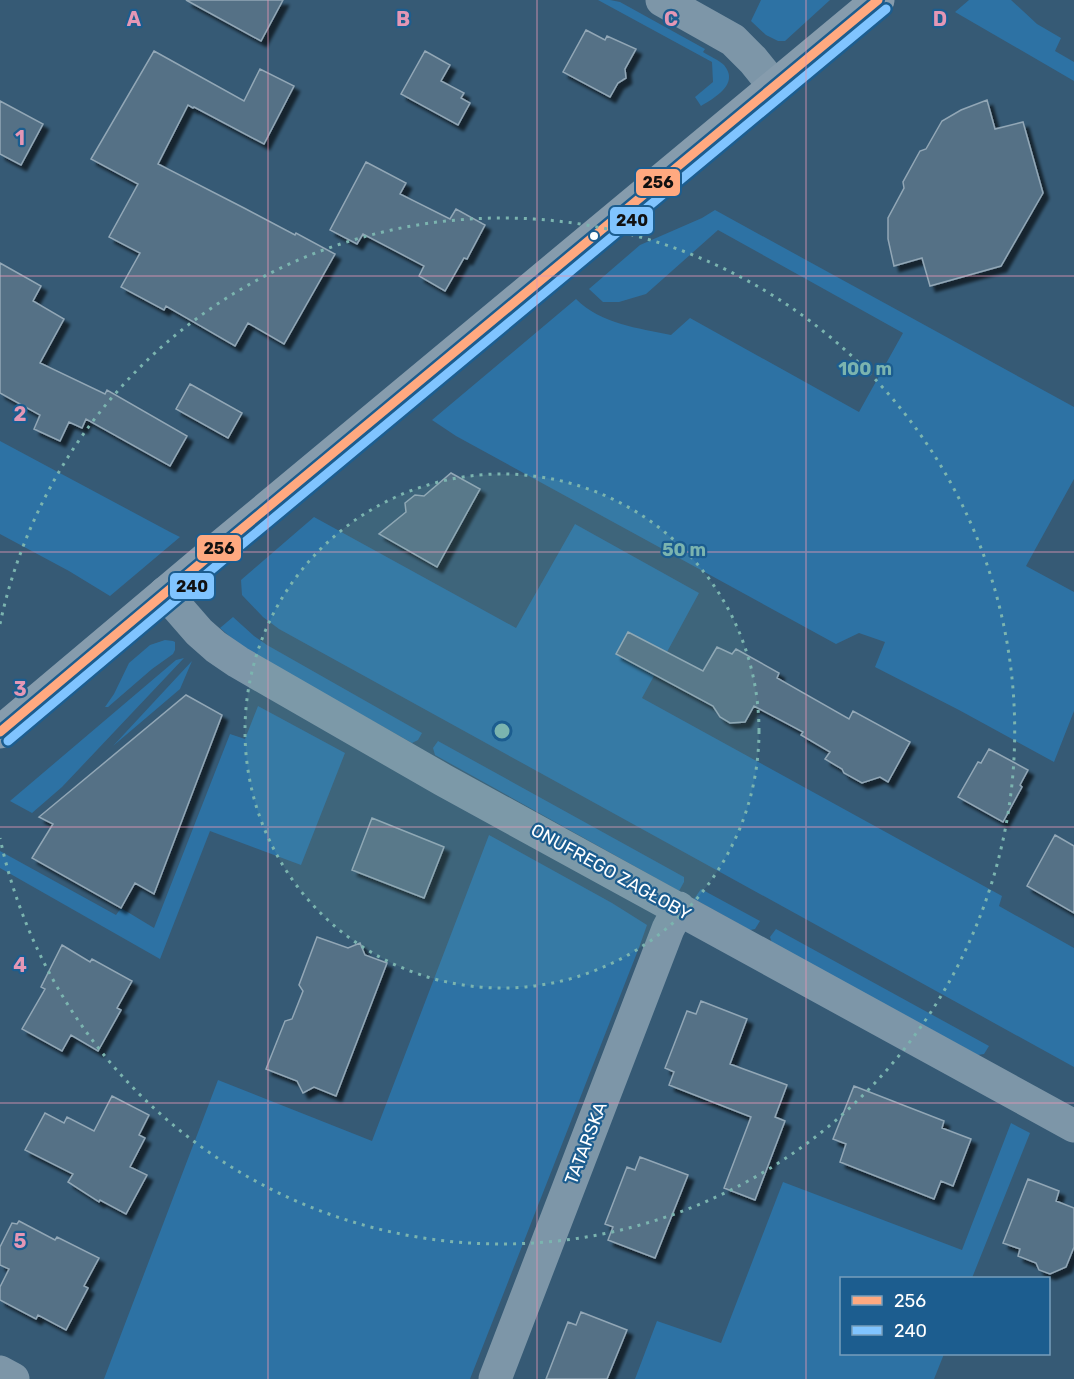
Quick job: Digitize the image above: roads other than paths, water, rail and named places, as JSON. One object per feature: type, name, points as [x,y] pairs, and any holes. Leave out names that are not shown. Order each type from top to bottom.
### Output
[{"type":"street","points":[[662,0],[733,40],[774,86]]},
{"type":"street","points":[[0,732],[878,0]]},
{"type":"street","name":"ONUFREGO ZAGŁOBY","points":[[165,593],[199,632],[238,662],[443,780],[1074,1125]]},
{"type":"street","name":"TATARSKA","points":[[495,1379],[678,908]]},
{"type":"street","points":[[0,1372],[13,1379]]}]
